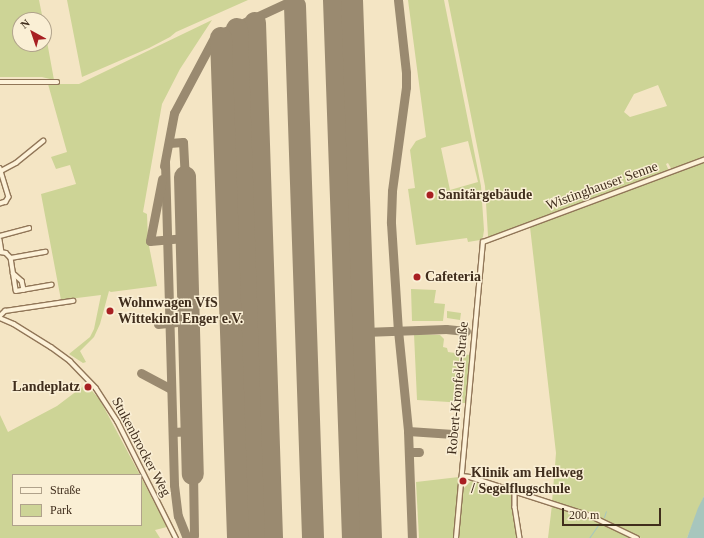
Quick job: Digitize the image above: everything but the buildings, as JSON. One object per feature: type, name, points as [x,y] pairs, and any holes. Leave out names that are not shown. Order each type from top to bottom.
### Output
[{"type":"street","points":[[0,82],[57,82]]},
{"type":"street","points":[[0,204],[6,202],[9,197],[1,170],[16,163],[43,141]]},
{"type":"street","name":"Wistinghauser Senne","points":[[484,241],[704,160]]},
{"type":"street","points":[[0,236],[29,228]]},
{"type":"street","points":[[0,240],[1,252],[9,255],[11,258],[12,273],[16,291],[51,285]]},
{"type":"street","name":"Robert-Kronfeld-Straße","points":[[456,538],[484,241]]},
{"type":"street","points":[[11,258],[45,252]]},
{"type":"street","points":[[12,273],[22,281],[24,290]]},
{"type":"street","name":"Stukenbrocker Weg","points":[[73,301],[5,311],[0,317],[51,347],[70,361],[96,388],[114,415],[176,538]]},
{"type":"street","points":[[462,476],[515,491],[591,516],[637,538]]},
{"type":"street","points":[[515,491],[515,507],[520,538]]},
{"type":"green space","points":[[0,0],[39,0],[41,12],[12,12],[12,52],[49,52],[54,80],[42,77],[0,77]]},
{"type":"green space","points":[[67,0],[248,0],[176,32],[170,37],[149,48],[82,77]]},
{"type":"green space","points":[[408,0],[444,0],[481,186],[484,230],[483,237],[480,240],[468,242],[467,238],[416,245],[408,189],[415,188],[410,150],[416,141],[426,137]],"holes":[[[468,141],[478,182],[450,190],[441,148]]]},
{"type":"green space","points":[[448,0],[704,0],[704,158],[672,170],[668,163],[666,164],[669,171],[492,236],[488,236],[485,186]],"holes":[[[658,85],[667,106],[630,117],[624,112],[634,94]]]},
{"type":"green space","points":[[212,20],[180,69],[162,104],[143,212],[147,214],[148,241],[157,286],[111,292],[109,291],[100,324],[94,337],[80,351],[86,362],[83,363],[69,354],[90,337],[94,329],[101,295],[61,300],[41,194],[76,184],[70,165],[56,169],[51,157],[67,152],[48,84],[79,84]]},
{"type":"green space","points":[[704,162],[704,496],[687,538],[641,538],[601,519],[552,502],[556,453],[530,227]]},
{"type":"green space","points":[[411,289],[436,290],[434,303],[445,304],[443,321],[412,321]]},
{"type":"green space","points":[[447,311],[461,313],[460,320],[447,318]]},
{"type":"green space","points":[[414,334],[440,335],[444,339],[443,347],[447,348],[448,352],[470,355],[465,403],[417,400]]},
{"type":"green space","points":[[86,384],[100,400],[139,474],[12,474],[12,526],[142,526],[142,479],[167,527],[155,530],[160,538],[0,538],[0,415],[8,432],[57,406]]},
{"type":"green space","points":[[459,477],[453,538],[419,538],[416,482]]},
{"type":"green space","points":[[475,480],[512,492],[517,538],[458,538],[462,494],[464,488],[471,481]]},
{"type":"green space","points":[[552,505],[590,517],[634,538],[548,538]]},
{"type":"water","points":[[704,496],[704,538],[687,538],[698,508]]},
{"type":"waterway","points":[[604,517],[606,511]]},
{"type":"waterway","points":[[589,538],[598,525]]},
{"type":"taxiway","points":[[164,166],[174,113],[215,36],[293,0]]},
{"type":"taxiway","points":[[398,0],[406,73],[406,87],[392,191],[391,223],[398,330],[408,431],[412,538]]},
{"type":"taxiway","points":[[339,119],[356,118]]},
{"type":"taxiway","points":[[224,129],[258,126]]},
{"type":"taxiway","points":[[169,143],[183,142],[185,177]]},
{"type":"taxiway","points":[[165,162],[174,485],[178,516],[187,538]]},
{"type":"taxiway","points":[[162,179],[150,241],[186,238]]},
{"type":"taxiway","points":[[158,324],[189,321]]},
{"type":"taxiway","points":[[364,332],[446,329],[466,331]]},
{"type":"taxiway","points":[[141,373],[171,389]]},
{"type":"taxiway","points":[[173,432],[192,431]]},
{"type":"taxiway","points":[[408,431],[453,434]]},
{"type":"taxiway","points":[[409,452],[419,452]]},
{"type":"taxiway","points":[[351,465],[368,464]]},
{"type":"taxiway","points":[[193,474],[193,538]]},
{"type":"runway","points":[[334,0],[353,538]]},
{"type":"runway","points":[[352,0],[371,538]]},
{"type":"runway","points":[[295,6],[313,538]]},
{"type":"runway","points":[[255,23],[272,538]]},
{"type":"runway","points":[[237,29],[254,538]]},
{"type":"runway","points":[[221,38],[238,538]]},
{"type":"runway","points":[[185,177],[193,474]]},
{"type":"place","name":"Sanitärgebäude","points":[[430,195]]},
{"type":"place","name":"Cafeteria","points":[[417,277]]},
{"type":"place","name":"Wohnwagen VfS Wittekind Enger e.V.","points":[[110,311]]},
{"type":"place","name":"Landeplatz","points":[[88,387]]},
{"type":"place","name":"Klinik am Hellweg / Segelflugschule","points":[[463,481]]}]
